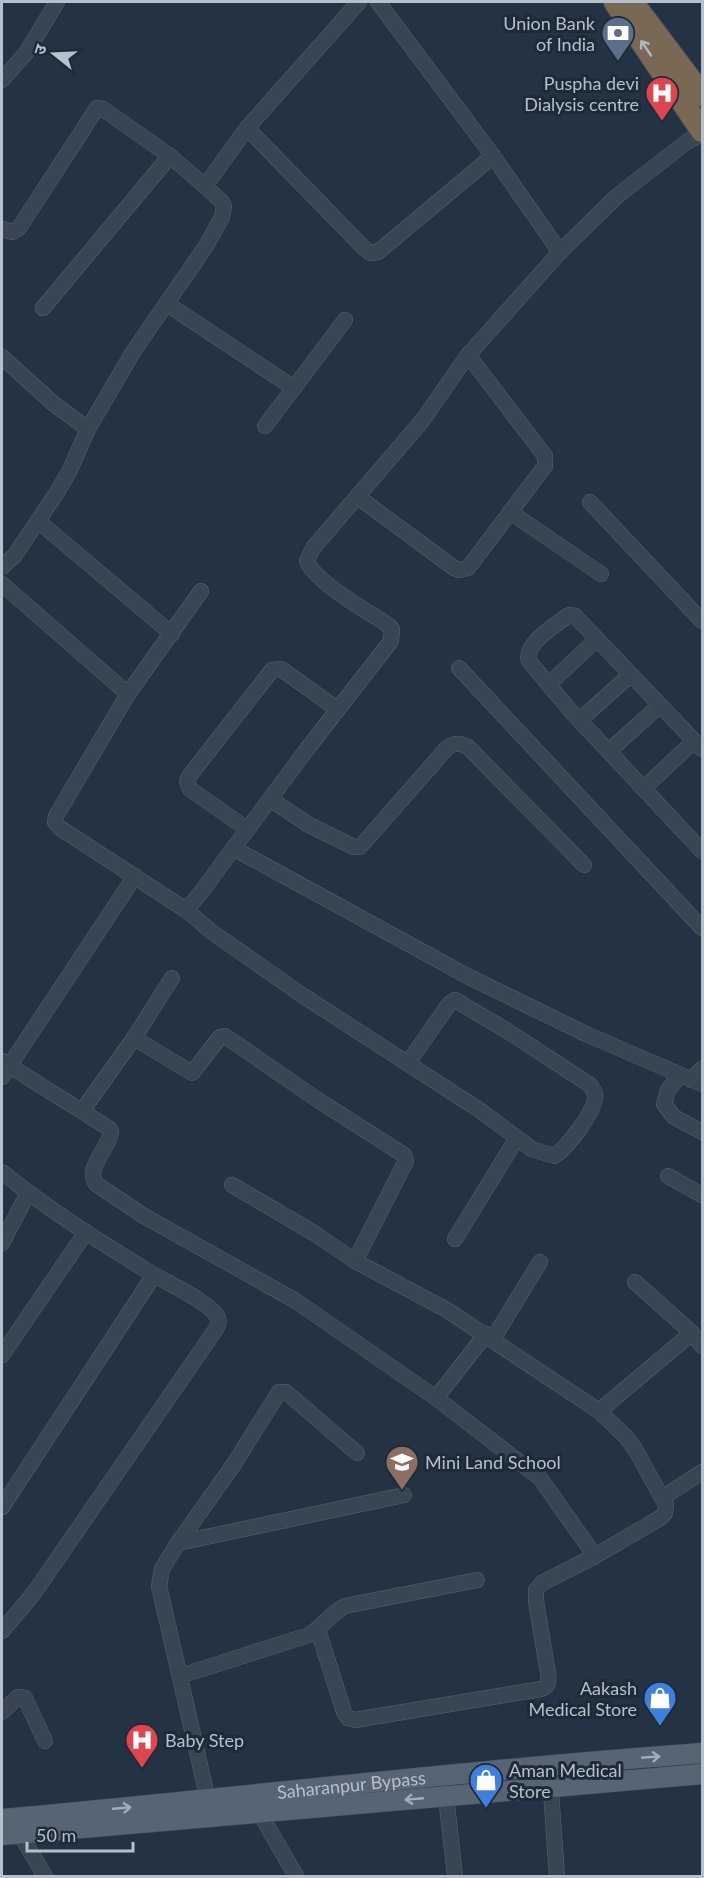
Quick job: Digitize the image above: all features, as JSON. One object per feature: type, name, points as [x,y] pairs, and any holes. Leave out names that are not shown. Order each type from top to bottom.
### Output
[{"type":"highway","points":[[615,2],[702,133]]},
{"type":"highway","points":[[633,2],[702,95]]},
{"type":"main road","name":"Saharanpur Bypass","points":[[2,1819],[549,1764],[702,1753]]},
{"type":"main road","points":[[11,1834],[702,1774]]},
{"type":"street","points":[[2,80],[26,53],[57,2]]},
{"type":"street","points":[[205,186],[246,128],[359,2]]},
{"type":"street","points":[[378,2],[493,156],[560,252]]},
{"type":"street","points":[[2,229],[12,232],[19,228],[97,108],[103,109],[170,156],[222,202],[224,207],[222,217],[206,246],[133,352],[88,429],[70,470],[15,555],[2,567]]},
{"type":"street","points":[[246,128],[363,247],[373,253],[378,252],[493,156]]},
{"type":"street","points":[[186,910],[391,641],[393,634],[388,625],[332,587],[309,567],[307,561],[313,548],[422,421],[468,355],[560,252],[617,196],[688,141],[702,133]]},
{"type":"street","points":[[43,308],[170,156]]},
{"type":"street","points":[[167,304],[294,388]]},
{"type":"street","points":[[265,426],[345,320]]},
{"type":"street","points":[[358,497],[459,570],[468,568],[545,466],[545,456],[468,355]]},
{"type":"street","points":[[2,357],[54,404],[88,429]]},
{"type":"street","points":[[590,502],[702,621]]},
{"type":"street","points":[[510,512],[601,574]]},
{"type":"street","points":[[38,521],[172,634]]},
{"type":"street","points":[[2,584],[128,694]]},
{"type":"street","points":[[201,591],[128,694],[56,816],[55,822],[60,828],[186,910],[212,932],[302,995],[408,1063],[532,1149],[554,1156],[563,1150],[590,1112],[595,1094],[590,1085],[455,1000],[449,1004],[408,1063]]},
{"type":"street","points":[[644,788],[698,745],[572,615],[542,635],[529,650],[527,656],[529,661],[580,720],[702,851]]},
{"type":"street","points":[[549,684],[597,639]]},
{"type":"street","points":[[459,668],[702,928]]},
{"type":"street","points":[[247,829],[190,789],[188,781],[190,775],[272,670],[284,671],[338,709]]},
{"type":"street","points":[[580,720],[630,675]]},
{"type":"street","points":[[609,751],[659,706]]},
{"type":"street","points":[[270,799],[309,825],[354,847],[360,847],[446,749],[459,743],[468,747],[584,864]]},
{"type":"street","points":[[233,849],[469,977],[586,1034],[694,1077]]},
{"type":"street","points":[[135,876],[4,1068],[108,1128],[111,1132],[110,1139],[93,1170],[93,1179],[96,1184],[144,1216],[296,1301],[436,1398],[540,1478],[595,1556]]},
{"type":"street","points":[[82,1111],[134,1038],[172,978]]},
{"type":"street","points":[[134,1038],[192,1073],[220,1037],[225,1036],[318,1100],[404,1155],[406,1161],[355,1261]]},
{"type":"street","points":[[694,1077],[668,1090],[664,1104],[674,1117],[702,1132]]},
{"type":"street","points":[[456,1239],[517,1138]]},
{"type":"street","points":[[2,1172],[28,1193],[86,1232],[194,1297],[217,1316],[218,1327],[34,1593],[2,1631]]},
{"type":"street","points":[[668,1176],[702,1195]]},
{"type":"street","points":[[232,1185],[314,1233],[355,1261],[439,1305],[598,1411],[626,1437],[635,1449],[666,1505],[665,1513],[660,1518],[595,1556],[542,1583],[536,1590],[537,1612],[549,1682],[541,1689],[355,1720],[348,1718],[344,1712],[318,1630]]},
{"type":"street","points":[[2,1243],[28,1193]]},
{"type":"street","points":[[2,1355],[86,1232]]},
{"type":"street","points":[[436,1398],[490,1337],[540,1262]]},
{"type":"street","points":[[2,1507],[154,1275]]},
{"type":"street","points":[[635,1282],[692,1333],[702,1346]]},
{"type":"street","points":[[598,1411],[692,1333]]},
{"type":"street","points":[[208,1800],[159,1586],[162,1569],[234,1464],[279,1392],[286,1392],[357,1453]]},
{"type":"street","points":[[662,1498],[702,1472]]},
{"type":"street","points":[[178,1543],[404,1495]]},
{"type":"street","points":[[180,1676],[309,1635],[345,1606],[477,1580]]},
{"type":"street","points":[[2,1712],[18,1696],[25,1698],[45,1741]]},
{"type":"street","points":[[549,1764],[557,1876]]},
{"type":"street","points":[[446,1796],[455,1876]]},
{"type":"street","points":[[259,1812],[296,1876]]},
{"type":"street","points":[[11,1834],[45,1876]]},
{"type":"place","name":"Union Bank of India","points":[[618,62]]},
{"type":"place","name":"Puspha devi Dialysis centre","points":[[662,122]]},
{"type":"place","name":"Mini Land School","points":[[402,1491]]},
{"type":"place","name":"Aakash Medical Store","points":[[660,1727]]},
{"type":"place","name":"Baby Step","points":[[142,1769]]},
{"type":"place","name":"Aman Medical Store","points":[[486,1809]]}]
